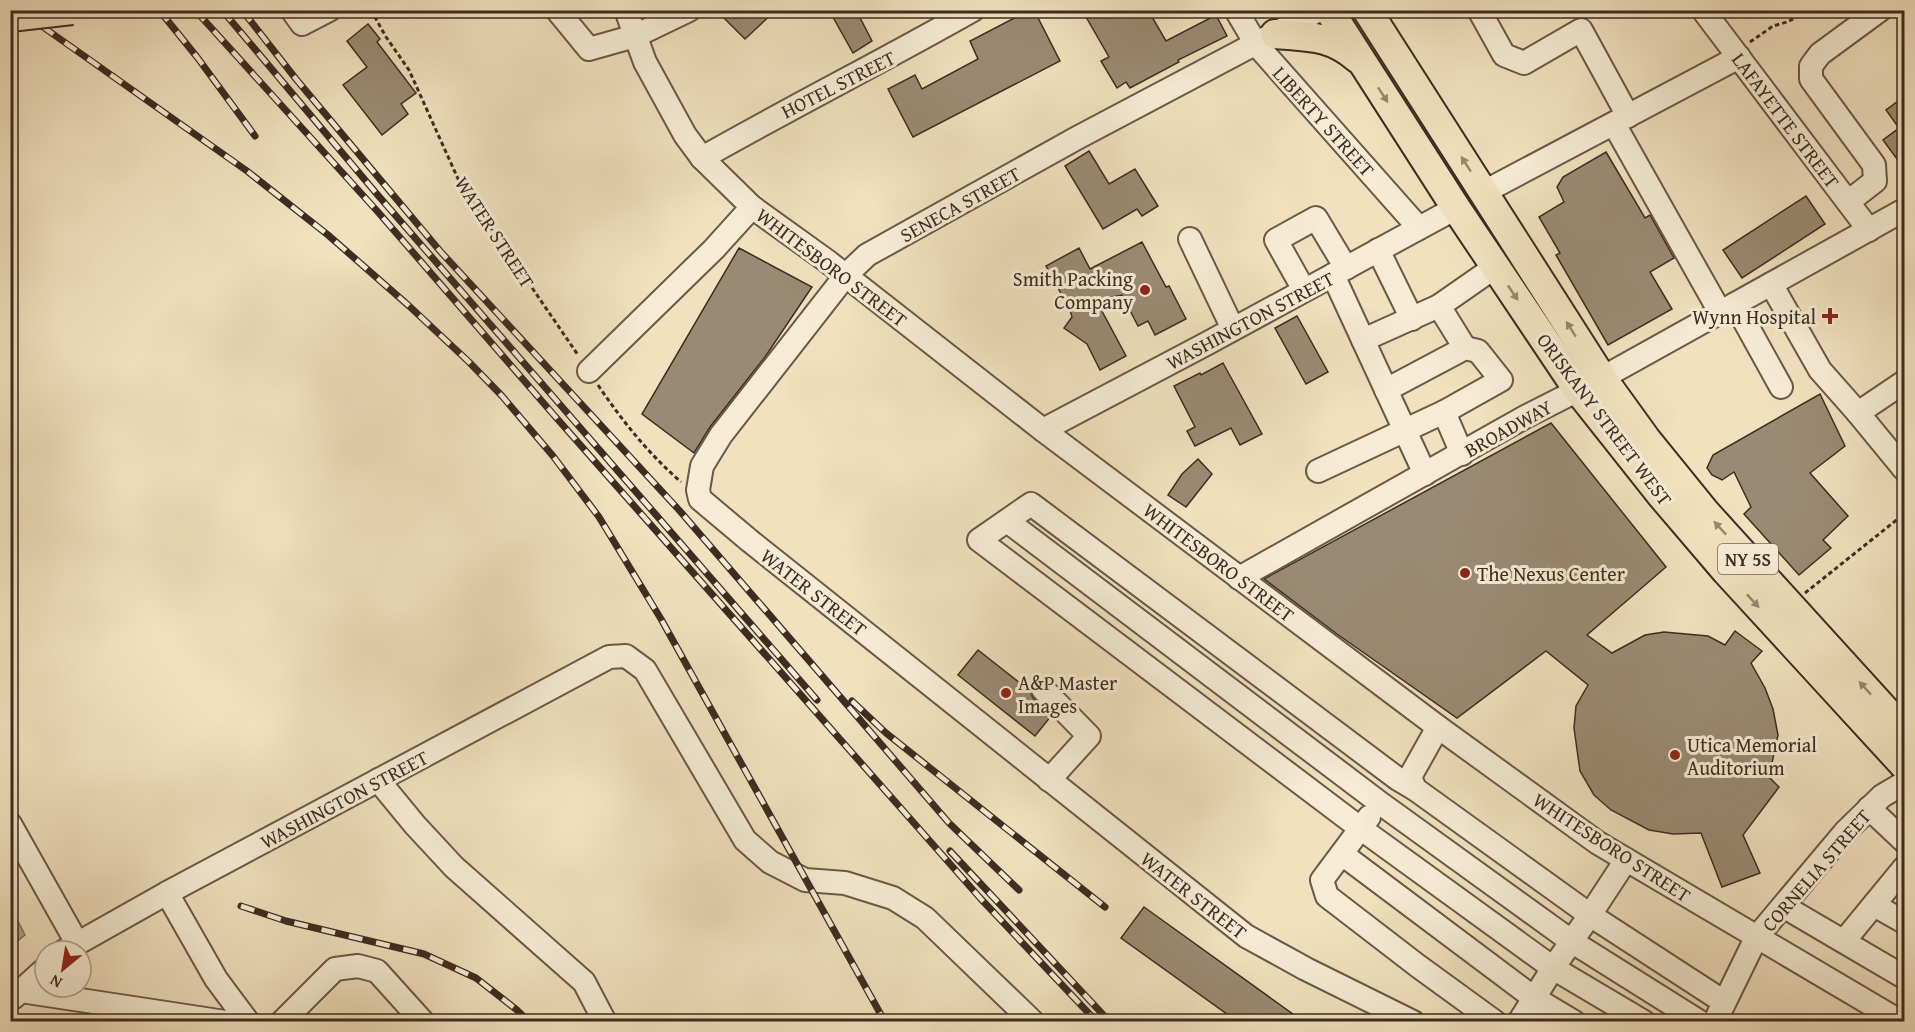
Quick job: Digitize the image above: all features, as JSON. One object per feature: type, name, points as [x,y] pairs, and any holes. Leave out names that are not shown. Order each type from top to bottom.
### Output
[{"type":"main road","points":[[10,17],[72,10]]},
{"type":"main road","name":"ORISKANY STREET WEST","points":[[1329,10],[1495,267],[1590,384],[1905,731]]},
{"type":"main road","points":[[1334,10],[1364,28],[1398,58]]},
{"type":"main road","name":"ORISKANY STREET WEST","points":[[1367,10],[1484,192],[1590,384],[1662,496],[1726,571],[1905,765]]},
{"type":"main road","points":[[1265,39],[1324,39],[1343,46],[1362,62]]},
{"type":"street","points":[[292,10],[302,24],[329,10]]},
{"type":"street","points":[[557,10],[589,49],[635,36],[689,10]]},
{"type":"street","name":"WHITESBORO STREET","points":[[626,10],[645,62],[686,135],[702,158],[752,207],[846,275],[1043,430],[1239,578],[1598,843],[1900,1022]]},
{"type":"street","name":"HOTEL STREET","points":[[702,158],[973,10]]},
{"type":"street","name":"LIBERTY STREET","points":[[1236,10],[1265,39],[1419,228]]},
{"type":"street","name":"SENECA STREET","points":[[700,499],[698,490],[702,466],[721,435],[846,275],[867,255],[1077,138],[1319,10]]},
{"type":"street","points":[[1479,10],[1504,55],[1524,63],[1581,30],[1621,120],[1727,308],[1781,387]]},
{"type":"street","name":"LAFAYETTE STREET","points":[[1703,10],[1743,51],[1869,230]]},
{"type":"street","points":[[1848,202],[1875,181],[1874,165],[1811,79],[1811,66],[1820,54],[1880,10]]},
{"type":"street","points":[[1484,192],[1621,120],[1743,51]]},
{"type":"street","points":[[589,371],[714,249],[752,207]]},
{"type":"street","name":"WASHINGTON STREET","points":[[1043,430],[1456,208]]},
{"type":"street","name":"BROADWAY","points":[[1239,578],[1525,417],[1590,384],[1905,210]]},
{"type":"street","points":[[1304,290],[1276,240],[1316,218],[1340,271],[1363,340],[1425,474]]},
{"type":"street","points":[[1190,239],[1233,329]]},
{"type":"street","points":[[1378,250],[1412,319]]},
{"type":"street","points":[[1363,340],[1439,306],[1495,267]]},
{"type":"street","points":[[1771,284],[1820,370],[1905,470]]},
{"type":"street","points":[[1439,306],[1465,348]]},
{"type":"street","points":[[1318,471],[1444,412],[1501,380],[1478,351],[1465,348],[1386,390]]},
{"type":"street","points":[[1858,413],[1905,382]]},
{"type":"street","points":[[1444,412],[1462,454]]},
{"type":"street","name":"WATER STREET","points":[[700,499],[1246,936],[1306,969],[1413,1022]]},
{"type":"street","points":[[1644,1022],[1553,968],[1360,828],[979,540],[1031,504],[1719,1012]]},
{"type":"street","points":[[1007,521],[1380,803],[1571,941],[1700,1022]]},
{"type":"street","name":"WASHINGTON STREET","points":[[85,939],[609,657],[626,656],[645,670],[745,840],[770,862],[805,880],[845,883],[892,898],[925,918],[1033,1022]]},
{"type":"street","points":[[1043,689],[1089,736],[1049,780]]},
{"type":"street","points":[[1438,727],[1408,782],[1380,803],[1322,880],[1327,896],[1495,1022]]},
{"type":"street","points":[[378,780],[454,867],[584,982],[605,1022]]},
{"type":"street","name":"CORNELIA STREET","points":[[1719,1012],[1756,938],[1845,832],[1882,796],[1905,783]]},
{"type":"street","points":[[1869,808],[1905,841]]},
{"type":"street","points":[[10,824],[67,939]]},
{"type":"street","points":[[1342,854],[1534,998],[1574,1022]]},
{"type":"street","points":[[1519,1022],[1626,861]]},
{"type":"street","points":[[1844,941],[1905,868]]},
{"type":"street","points":[[167,893],[216,979],[248,1022]]},
{"type":"street","points":[[1874,905],[1905,922]]},
{"type":"street","points":[[1783,906],[1905,977]]},
{"type":"street","points":[[282,1022],[335,969],[358,966],[377,971],[423,1022]]},
{"type":"street","points":[[16,996],[33,980]]},
{"type":"street","points":[[16,996],[225,1022]]},
{"type":"path","name":"WATER STREET","points":[[371,10],[409,70],[459,181],[621,419],[656,460],[700,499]]},
{"type":"path","points":[[1743,51],[1773,26],[1787,22],[1810,10]]},
{"type":"path","points":[[1791,605],[1905,514]]},
{"type":"shaded area","points":[[11,907],[25,935],[10,946]]},
{"type":"building","points":[[716,10],[776,10],[745,39]]},
{"type":"building","points":[[829,10],[856,10],[872,41],[853,53]]},
{"type":"building","points":[[1034,10],[1060,61],[913,137],[888,89],[915,75],[922,89],[978,59],[970,41]]},
{"type":"building","points":[[1082,10],[1148,10],[1166,41],[1216,15],[1227,36],[1178,60],[1179,62],[1130,88],[1126,82],[1117,88],[1101,61],[1109,57]]},
{"type":"building","points":[[368,24],[380,39],[377,42],[416,93],[401,104],[408,114],[382,135],[343,85],[367,67],[347,41]]},
{"type":"building","points":[[1905,96],[1905,170],[1883,140],[1899,128],[1886,110]]},
{"type":"building","points":[[1089,151],[1109,184],[1135,169],[1158,206],[1142,216],[1137,209],[1103,229],[1065,166]]},
{"type":"building","points":[[1606,152],[1645,218],[1650,215],[1674,258],[1650,272],[1672,309],[1608,345],[1556,255],[1560,253],[1539,217],[1564,202],[1557,187],[1563,177]]},
{"type":"building","points":[[1806,196],[1825,224],[1742,278],[1723,250]]},
{"type":"building","points":[[1142,242],[1186,319],[1155,335],[1148,321],[1138,326],[1122,295],[1096,300],[1126,356],[1100,370],[1087,344],[1064,328],[1072,317],[1070,310],[1046,266],[1079,248],[1090,269]]},
{"type":"building","points":[[739,248],[812,287],[765,357],[710,427],[694,453],[642,414]]},
{"type":"building","points":[[1297,316],[1328,372],[1306,384],[1275,328]]},
{"type":"building","points":[[1223,363],[1262,434],[1240,445],[1231,428],[1195,446],[1187,431],[1195,427],[1174,386]]},
{"type":"building","points":[[1820,394],[1845,446],[1810,473],[1848,516],[1823,540],[1831,548],[1799,575],[1744,514],[1751,507],[1734,472],[1722,480],[1712,475],[1707,468],[1713,455]]},
{"type":"building","name":"The Nexus Center","points":[[1551,423],[1666,567],[1587,635],[1612,653],[1645,635],[1664,632],[1708,636],[1725,645],[1735,631],[1762,651],[1751,663],[1765,688],[1773,709],[1778,735],[1769,777],[1779,787],[1743,835],[1760,873],[1722,887],[1701,833],[1673,834],[1649,830],[1611,810],[1594,795],[1580,771],[1574,728],[1576,706],[1588,685],[1546,651],[1457,718],[1337,634],[1264,579]]},
{"type":"building","points":[[1198,459],[1212,474],[1186,507],[1168,495],[1182,474]]},
{"type":"building","name":"A&P Master Images","points":[[978,650],[1030,691],[1033,698],[1051,716],[1035,736],[958,675]]},
{"type":"building","points":[[1144,907],[1304,1022],[1238,1022],[1121,938]]},
{"type":"railway","points":[[19,10],[247,171],[328,235],[408,305],[502,396],[553,456],[599,517],[661,619],[885,1022]]},
{"type":"railway","points":[[159,10],[255,136]]},
{"type":"railway","points":[[195,10],[378,212],[981,899],[1097,1022]]},
{"type":"railway","points":[[222,10],[376,193],[817,700]]},
{"type":"railway","points":[[242,10],[296,79],[440,251],[679,510],[949,823],[1019,890]]},
{"type":"railway","points":[[852,701],[886,733],[1105,907]]},
{"type":"railway","points":[[950,851],[1110,1022]]},
{"type":"railway","points":[[241,906],[286,921],[424,954],[476,978],[529,1022]]},
{"type":"place","name":"Smith Packing Company","points":[[1145,290]]},
{"type":"place","name":"Wynn Hospital","points":[[1830,316]]},
{"type":"place","name":"The Nexus Center","points":[[1465,573]]},
{"type":"place","name":"A&P Master Images","points":[[1006,693]]},
{"type":"place","name":"Utica Memorial Auditorium","points":[[1675,755]]}]
